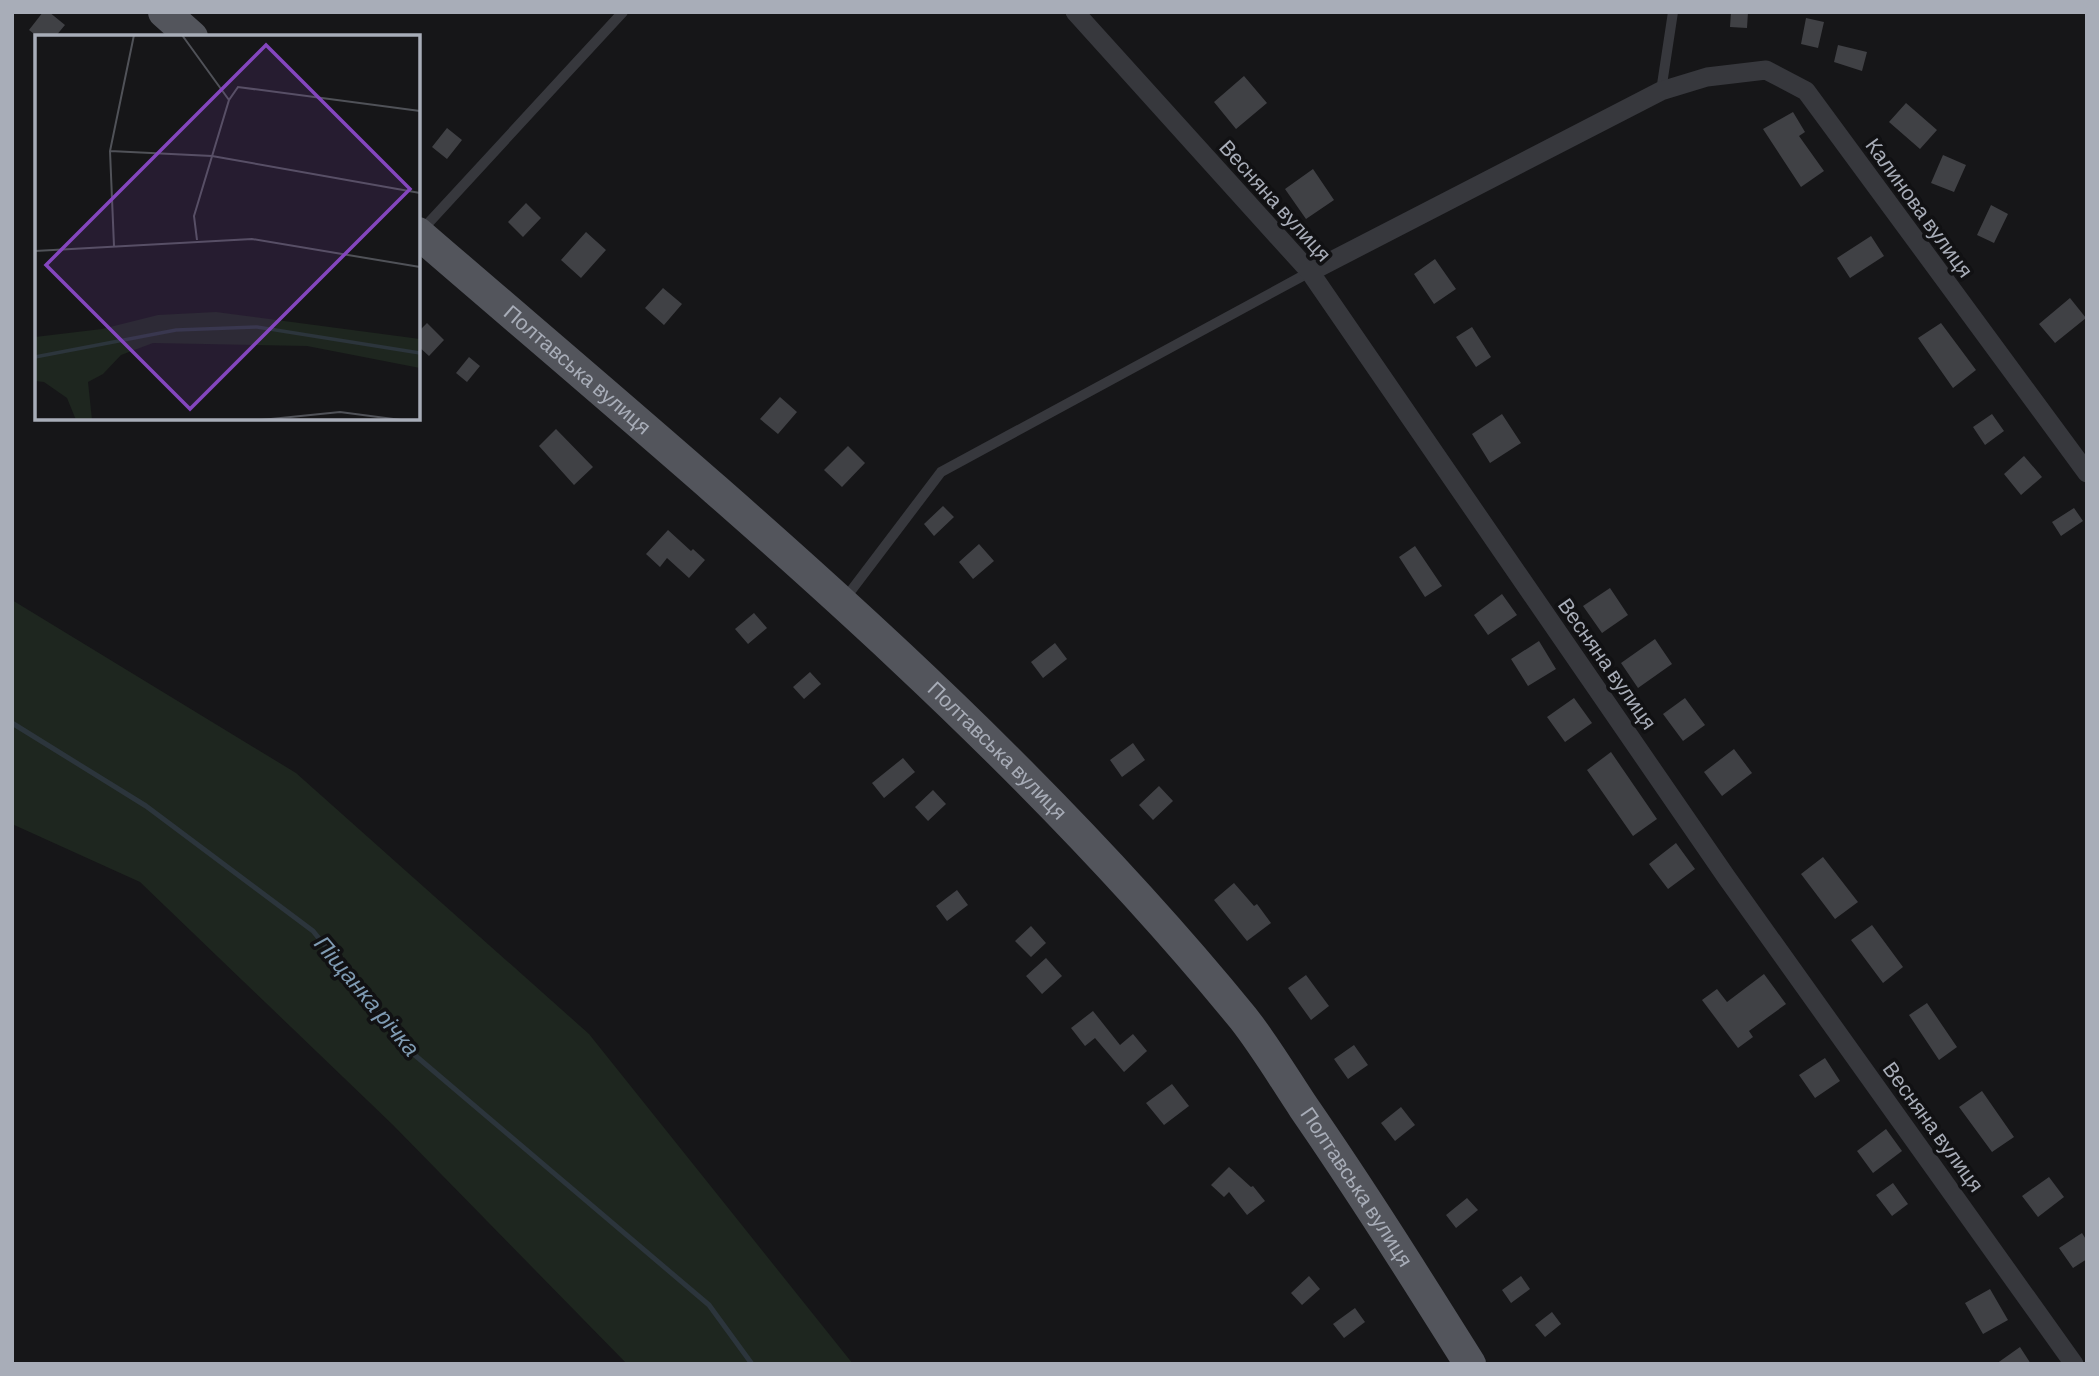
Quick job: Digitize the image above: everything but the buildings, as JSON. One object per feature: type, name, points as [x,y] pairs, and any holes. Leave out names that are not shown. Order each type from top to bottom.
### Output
[{"type":"main road","points":[[164,12],[190,35]]},
{"type":"main road","name":"Полтавська вулиця","points":[[420,235],[771,539],[962,715],[1107,862],[1245,1021],[1351,1176],[1470,1364]]},
{"type":"street","name":"Весняна вулиця","points":[[1074,12],[1310,272],[1727,878],[2074,1364]]},
{"type":"street","name":"Калинова вулиця","points":[[1310,272],[1661,92],[1707,77],[1766,71],[1806,91],[2087,473]]},
{"type":"lane","points":[[420,231],[623,12]]},
{"type":"lane","points":[[1661,92],[1673,12]]},
{"type":"lane","points":[[841,603],[942,472],[1310,272]]},
{"type":"shaded area","points":[[12,600],[296,773],[589,1034],[853,1364],[627,1364],[393,1125],[140,882],[12,824]]},
{"type":"waterway","name":"Піщанка річка","points":[[12,723],[146,806],[313,931],[410,1051],[709,1305],[752,1364]]}]
